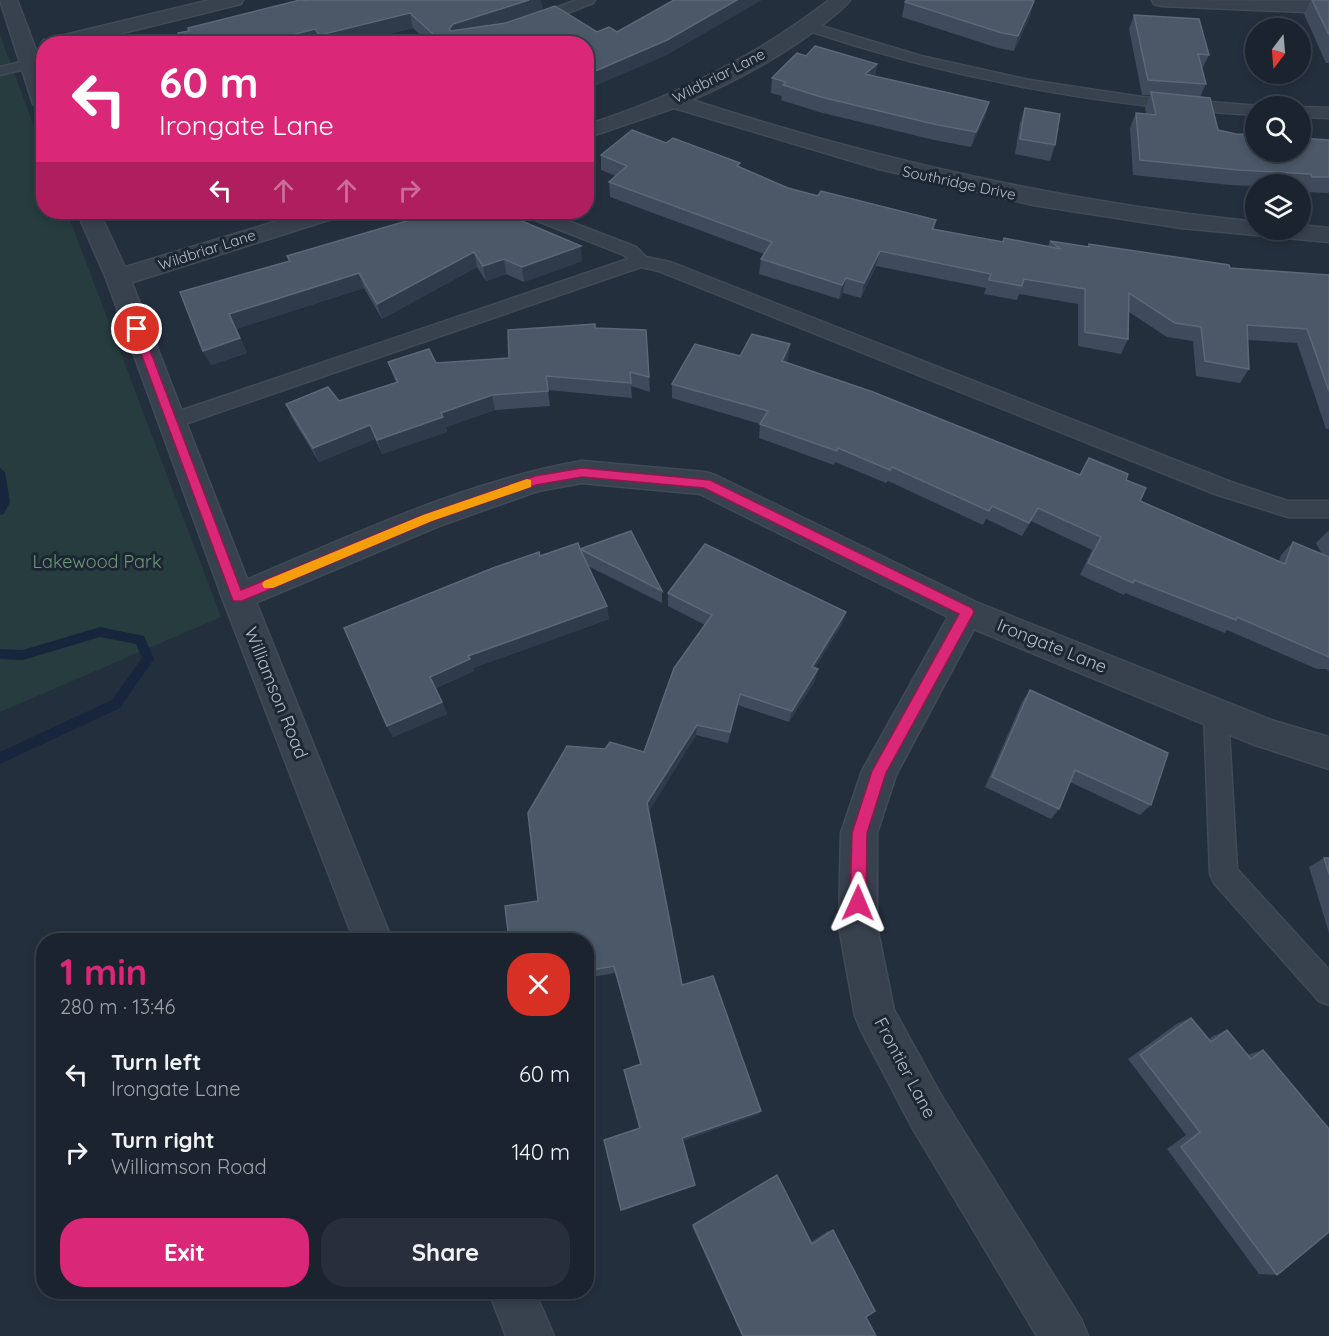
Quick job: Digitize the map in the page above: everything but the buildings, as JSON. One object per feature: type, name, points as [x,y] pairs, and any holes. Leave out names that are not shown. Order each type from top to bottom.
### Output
[{"type":"street","points":[[8,0],[33,53]]},
{"type":"street","points":[[84,36],[234,0]]},
{"type":"street","name":"Wildbriar Lane","points":[[594,129],[671,100],[750,63],[808,26],[841,0]]},
{"type":"street","points":[[1161,0],[1329,7]]},
{"type":"street","name":"Southridge Drive","points":[[671,100],[803,144],[883,166],[1013,195],[1201,224],[1245,228]]},
{"type":"street","name":"Williamson Road","points":[[91,219],[118,278],[238,597],[370,933]]},
{"type":"street","name":"Wildbriar Lane","points":[[118,278],[308,219]]},
{"type":"street","points":[[1311,234],[1329,235]]},
{"type":"street","name":"Irongate Lane","points":[[238,597],[428,518],[535,480],[582,472],[705,483],[968,612],[1267,734],[1329,753]]},
{"type":"street","name":"Frontier Lane","points":[[968,612],[879,771],[859,833],[858,927],[875,1016],[927,1112],[1064,1336]]},
{"type":"street","points":[[515,1299],[530,1336]]},
{"type":"lane","points":[[518,26],[588,0]]},
{"type":"lane","points":[[808,26],[866,46],[996,78],[1102,96],[1181,106],[1245,109]]},
{"type":"lane","points":[[0,71],[33,53]]},
{"type":"lane","points":[[1311,112],[1329,113]]},
{"type":"lane","points":[[549,219],[630,251],[640,261]]},
{"type":"lane","points":[[172,421],[640,261],[664,266],[1223,488],[1288,508],[1329,509]]},
{"type":"lane","points":[[1216,713],[1224,874],[1329,991]]},
{"type":"green space","name":"Lakewood Park","points":[[0,35],[36,131],[36,219],[70,219],[221,617],[0,712]]},
{"type":"waterway","points":[[0,472],[5,502],[0,511]]},
{"type":"waterway","points":[[0,654],[23,655],[100,632],[140,640],[148,659],[116,704],[0,758]]},
{"type":"slow traffic","points":[[268,584],[428,518],[527,484]]},
{"type":"route","points":[[137,329],[238,597],[428,518],[535,480],[582,472],[705,483],[968,612],[879,771],[859,833],[858,903]]}]
